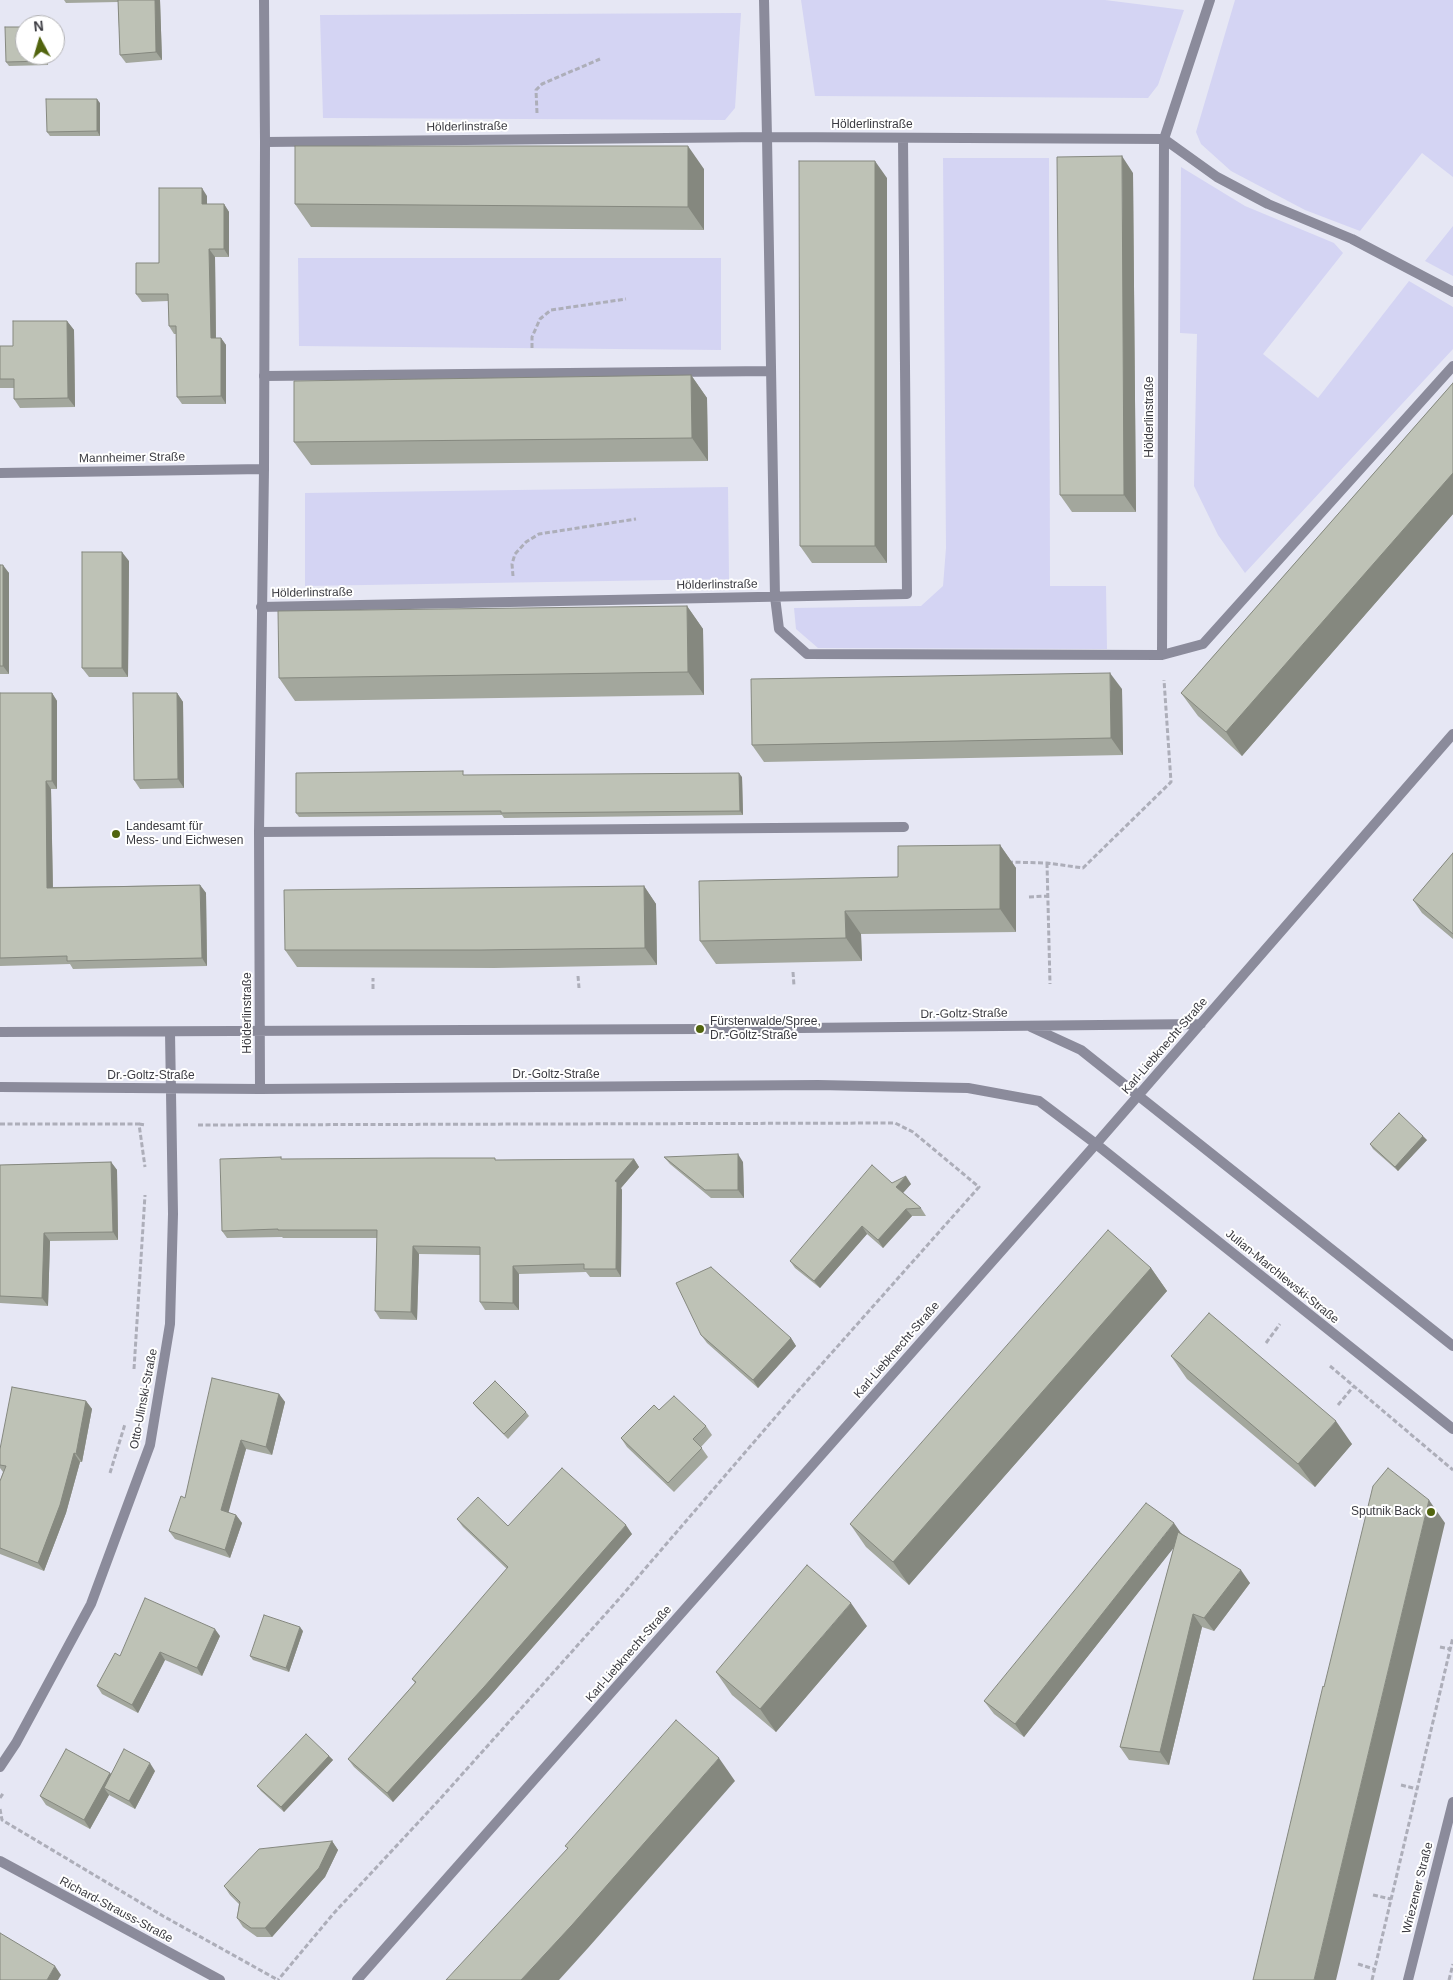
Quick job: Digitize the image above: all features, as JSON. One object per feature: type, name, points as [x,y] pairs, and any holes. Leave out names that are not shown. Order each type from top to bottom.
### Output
[{"type":"street","name":"Hölderlinstraße","points":[[260,1089],[259,832],[266,142],[264,0]]},
{"type":"street","points":[[764,0],[775,597],[907,594],[903,138]]},
{"type":"street","points":[[1210,0],[1164,139],[1217,177],[1268,204],[1352,239],[1453,292]]},
{"type":"street","name":"Hölderlinstraße","points":[[261,607],[775,597],[779,629],[807,654],[1162,655],[1164,139],[767,137],[266,142]]},
{"type":"street","points":[[1162,655],[1204,644],[1453,366]]},
{"type":"street","points":[[264,376],[771,371]]},
{"type":"street","name":"Mannheimer Straße","points":[[0,474],[264,468]]},
{"type":"street","name":"Karl-Liebknecht-Straße","points":[[357,1980],[1202,1024],[1453,734]]},
{"type":"street","points":[[259,832],[904,827]]},
{"type":"street","name":"Dr.-Goltz-Straße","points":[[0,1032],[260,1032],[1202,1024]]},
{"type":"street","name":"Dr.-Goltz-Straße","points":[[1028,1026],[1081,1050],[1139,1095]]},
{"type":"street","name":"Otto-Ulinski-Straße","points":[[0,1767],[16,1743],[90,1604],[150,1445],[170,1324],[173,1214],[170,1032]]},
{"type":"street","name":"Dr.-Goltz-Straße","points":[[0,1087],[260,1089],[808,1085],[968,1088],[1039,1101],[1096,1144]]},
{"type":"street","points":[[1139,1095],[1453,1346]]},
{"type":"street","name":"Julian-Marchlewski-Straße","points":[[1096,1144],[1453,1429]]},
{"type":"street","name":"Wriezener Straße","points":[[1408,1980],[1453,1802]]},
{"type":"street","name":"Richard-Strauss-Straße","points":[[0,1861],[220,1980]]},
{"type":"path","points":[[539,139],[536,90],[542,84],[600,59]]},
{"type":"path","points":[[531,373],[532,337],[540,320],[551,310],[626,299]]},
{"type":"path","points":[[514,602],[512,564],[515,554],[526,542],[538,534],[636,519]]},
{"type":"path","points":[[1000,862],[1047,863],[1083,868],[1171,782],[1162,655]]},
{"type":"path","points":[[1047,863],[1050,984]]},
{"type":"path","points":[[1028,897],[1048,896]]},
{"type":"path","points":[[793,972],[794,986]]},
{"type":"path","points":[[578,976],[579,988]]},
{"type":"path","points":[[373,978],[373,989]]},
{"type":"path","points":[[0,1809],[1,1819],[163,1916],[278,1980],[334,1913],[440,1799],[612,1607],[797,1392],[979,1186],[914,1132],[895,1123],[172,1126]]},
{"type":"path","points":[[0,1124],[139,1124],[145,1168]]},
{"type":"path","points":[[134,1372],[145,1186]]},
{"type":"path","points":[[1266,1343],[1280,1324]]},
{"type":"path","points":[[1338,1405],[1353,1387]]},
{"type":"path","points":[[110,1474],[127,1420]]},
{"type":"path","points":[[1372,1980],[1453,1637]]},
{"type":"path","points":[[1440,1647],[1450,1649]]},
{"type":"path","points":[[1401,1785],[1417,1789]]},
{"type":"path","points":[[1373,1895],[1391,1899]]},
{"type":"path","points":[[1358,1964],[1374,1969]]},
{"type":"path","points":[[1449,1980],[1453,1964]]},
{"type":"shaded area","points":[[801,0],[1105,0],[1184,10],[1158,85],[1148,98],[815,96]]},
{"type":"shaded area","points":[[1235,0],[1453,0],[1453,177],[1422,153],[1360,231],[1305,210],[1231,171],[1201,144],[1196,132]]},
{"type":"shaded area","points":[[741,13],[735,108],[725,120],[323,118],[320,15]]},
{"type":"shaded area","points":[[943,158],[1049,158],[1050,586],[1106,586],[1107,649],[818,648],[796,629],[794,608],[921,606],[943,586],[946,548]]},
{"type":"shaded area","points":[[1181,167],[1245,206],[1334,243],[1343,253],[1263,354],[1318,398],[1409,281],[1453,307],[1453,349],[1245,573],[1218,535],[1194,486],[1197,334],[1180,333]]},
{"type":"shaded area","points":[[1453,226],[1453,276],[1425,261]]},
{"type":"shaded area","points":[[298,258],[721,258],[721,350],[299,346]]},
{"type":"shaded area","points":[[728,487],[729,579],[305,586],[305,493]]},
{"type":"building","points":[[118,0],[155,0],[156,52],[120,55]]},
{"type":"building","points":[[5,27],[15,27],[15,62],[6,62]]},
{"type":"building","points":[[46,99],[97,99],[97,131],[47,132]]},
{"type":"building","points":[[295,146],[688,146],[688,207],[295,204]]},
{"type":"building","points":[[1122,156],[1124,495],[1060,495],[1057,157]]},
{"type":"building","points":[[799,161],[875,161],[875,546],[800,546]]},
{"type":"building","points":[[159,188],[202,188],[202,204],[224,204],[224,249],[209,249],[211,338],[221,338],[221,396],[177,397],[176,326],[169,326],[168,294],[136,294],[136,263],[159,263]]},
{"type":"building","points":[[13,321],[67,321],[68,398],[14,399],[14,379],[0,379],[0,346],[13,346]]},
{"type":"building","points":[[691,375],[692,438],[294,442],[294,381]]},
{"type":"building","points":[[1453,383],[1453,473],[1226,732],[1181,693]]},
{"type":"building","points":[[82,552],[122,552],[122,668],[82,668]]},
{"type":"building","points":[[0,565],[3,565],[3,666],[0,666]]},
{"type":"building","points":[[687,606],[688,672],[279,678],[278,611]]},
{"type":"building","points":[[1110,673],[1111,738],[752,745],[751,679]]},
{"type":"building","points":[[0,693],[52,693],[52,781],[46,781],[47,888],[200,885],[202,958],[67,961],[67,956],[0,958]]},
{"type":"building","points":[[133,693],[177,693],[178,779],[134,780]]},
{"type":"building","points":[[463,771],[463,775],[739,773],[740,811],[296,813],[296,773]]},
{"type":"building","points":[[1000,845],[1000,909],[845,911],[846,938],[700,941],[699,881],[898,877],[898,846]]},
{"type":"building","points":[[1453,853],[1453,934],[1413,900]]},
{"type":"building","points":[[644,886],[645,948],[285,950],[284,890]]},
{"type":"building","points":[[1399,1113],[1423,1136],[1395,1167],[1370,1144]]},
{"type":"building","points":[[738,1154],[738,1190],[705,1190],[664,1157]]},
{"type":"building","points":[[281,1157],[281,1159],[634,1159],[615,1181],[617,1182],[616,1269],[584,1269],[584,1264],[513,1266],[513,1303],[480,1302],[480,1247],[413,1246],[411,1312],[375,1311],[377,1230],[278,1229],[222,1231],[220,1159]]},
{"type":"building","points":[[111,1162],[113,1232],[44,1233],[42,1298],[0,1296],[0,1165]]},
{"type":"building","points":[[872,1165],[892,1183],[906,1176],[896,1187],[921,1208],[906,1209],[878,1240],[862,1226],[814,1281],[790,1261]]},
{"type":"building","points":[[1108,1230],[1151,1268],[893,1562],[850,1524]]},
{"type":"building","points":[[711,1267],[791,1338],[753,1380],[701,1335],[676,1283]]},
{"type":"building","points":[[1209,1313],[1336,1421],[1298,1464],[1171,1356]]},
{"type":"building","points":[[212,1378],[279,1394],[266,1447],[241,1440],[221,1510],[236,1515],[225,1550],[169,1531],[181,1496],[185,1498]]},
{"type":"building","points":[[495,1381],[526,1412],[504,1434],[473,1403]]},
{"type":"building","points":[[12,1387],[86,1401],[76,1454],[74,1453],[60,1505],[38,1563],[0,1548],[0,1481],[6,1466],[0,1465],[0,1449]]},
{"type":"building","points":[[674,1396],[706,1426],[693,1439],[702,1448],[668,1483],[621,1438],[654,1405],[659,1410]]},
{"type":"building","points":[[562,1468],[626,1525],[484,1687],[387,1793],[348,1759],[416,1682],[412,1679],[508,1567],[457,1519],[478,1497],[508,1526]]},
{"type":"building","points":[[1388,1468],[1429,1500],[1314,1980],[1253,1980],[1373,1486]]},
{"type":"building","points":[[1146,1503],[1174,1523],[1015,1724],[984,1701]]},
{"type":"building","points":[[1178,1532],[1241,1570],[1204,1618],[1193,1614],[1160,1752],[1120,1747]]},
{"type":"building","points":[[807,1565],[851,1603],[760,1709],[716,1672]]},
{"type":"building","points":[[145,1598],[215,1629],[197,1668],[160,1652],[132,1705],[97,1686],[115,1653],[120,1656]]},
{"type":"building","points":[[264,1615],[300,1627],[286,1668],[250,1656]]},
{"type":"building","points":[[676,1720],[719,1758],[572,1925],[521,1980],[446,1980],[568,1848],[565,1846]]},
{"type":"building","points":[[306,1734],[329,1756],[281,1807],[257,1786]]},
{"type":"building","points":[[66,1749],[110,1773],[84,1820],[40,1796]]},
{"type":"building","points":[[124,1749],[150,1763],[129,1801],[104,1788]]},
{"type":"building","points":[[332,1841],[319,1868],[265,1928],[251,1928],[237,1918],[240,1902],[224,1886],[259,1849]]},
{"type":"building","points":[[0,1933],[55,1966],[47,1980],[0,1980]]},
{"type":"place","name":"Landesamt für Mess- und Eichwesen","points":[[116,834]]},
{"type":"place","name":"Fürstenwalde/Spree, Dr.-Goltz-Straße","points":[[700,1029]]},
{"type":"place","name":"Sputnik Back","points":[[1431,1512]]}]
